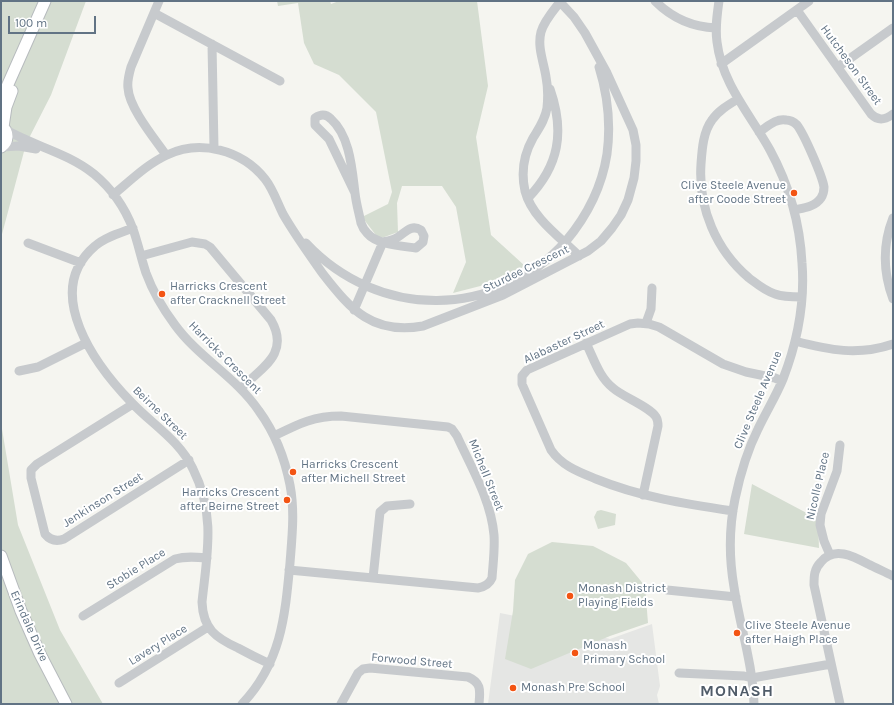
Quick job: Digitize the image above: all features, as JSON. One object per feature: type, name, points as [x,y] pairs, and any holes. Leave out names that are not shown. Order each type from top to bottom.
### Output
[{"type":"main road","points":[[1,100],[45,1]]},
{"type":"main road","points":[[2,147],[7,137],[3,128],[6,107],[30,36]]},
{"type":"main road","name":"Erindale Drive","points":[[1,556],[21,611],[40,654],[66,701]]},
{"type":"street","points":[[159,1],[131,67],[127,88],[135,109],[166,155]]},
{"type":"street","points":[[528,198],[545,177],[554,158],[558,139],[558,120],[539,41],[544,24],[560,1]]},
{"type":"street","name":"Sturdee Crescent","points":[[113,194],[166,155],[189,148],[214,148],[240,158],[256,169],[268,184],[278,205],[306,250],[342,298],[354,310],[378,324],[404,328],[423,326],[503,295],[588,252],[612,228],[621,215],[631,192],[636,161],[636,146],[632,130],[600,60],[585,33],[560,1]]},
{"type":"street","points":[[655,1],[667,12],[678,19],[697,26],[716,28]]},
{"type":"street","name":"Clive Steele Avenue","points":[[719,1],[716,28],[721,64],[728,82],[759,132],[780,171],[794,210],[799,232],[803,265],[802,297],[795,341],[782,381],[748,452],[733,510],[730,542],[731,564],[752,678],[754,704]]},
{"type":"street","points":[[721,64],[809,1]]},
{"type":"street","name":"Hutcheson Street","points":[[796,10],[874,117],[885,119],[893,114]]},
{"type":"street","points":[[154,13],[280,81]]},
{"type":"street","points":[[838,67],[893,28]]},
{"type":"street","points":[[212,44],[214,148]]},
{"type":"street","name":"Sturdee Crescent","points":[[294,232],[325,261],[340,272],[364,285],[403,297],[425,300],[448,300],[479,296],[516,282],[543,263],[565,242],[580,223],[601,180],[608,144],[609,112],[604,82],[593,49]]},
{"type":"street","points":[[547,78],[548,95],[544,119],[531,143],[525,161],[523,181],[528,198],[540,218],[579,256]]},
{"type":"street","points":[[738,99],[716,114],[709,125],[705,137],[701,153],[700,180],[706,215],[713,232],[723,249],[742,272],[757,285],[775,294],[802,297]]},
{"type":"street","points":[[609,112],[622,107]]},
{"type":"street","points":[[354,310],[383,242],[369,235],[363,227],[355,193],[329,139],[315,125],[316,118],[319,116],[328,116],[336,123],[344,134],[355,184],[355,193]]},
{"type":"street","points":[[544,119],[558,120]]},
{"type":"street","points":[[759,132],[776,121],[790,121],[798,126],[815,161],[824,187],[824,193],[817,203],[794,210]]},
{"type":"street","name":"Harricks Crescent","points":[[3,128],[22,139],[80,164],[94,175],[113,194],[133,228],[153,290],[163,308],[175,325],[196,349],[241,388],[260,411],[274,436],[286,466],[292,496],[293,516],[284,616],[280,636],[270,664],[257,686],[242,704]]},
{"type":"street","name":"Harricks Crescent","points":[[2,147],[19,146],[55,152]]},
{"type":"street","points":[[893,218],[885,245],[884,261],[888,286],[893,299]]},
{"type":"street","name":"Beirne Street","points":[[133,228],[100,242],[87,254],[81,263],[75,281],[73,301],[77,323],[86,343],[101,367],[132,404],[173,440],[189,460],[200,485],[207,510],[209,531],[202,611],[208,627]]},
{"type":"street","points":[[141,256],[192,242],[205,244],[210,247],[271,320],[276,327],[278,348],[274,355],[241,388]]},
{"type":"street","points":[[28,243],[81,263]]},
{"type":"street","points":[[646,323],[650,309],[652,288]]},
{"type":"street","points":[[448,300],[452,315]]},
{"type":"street","name":"Alabaster Street","points":[[733,510],[667,501],[643,495],[570,468],[559,460],[551,450],[522,384],[522,376],[527,370],[630,324],[646,323],[659,327],[723,364],[746,372],[782,381]]},
{"type":"street","points":[[795,341],[839,351],[866,351],[893,344]]},
{"type":"street","points":[[19,371],[38,367],[86,343]]},
{"type":"street","points":[[586,344],[599,372],[605,380],[616,391],[653,413],[658,420],[643,495]]},
{"type":"street","name":"Jenkinson Street","points":[[132,404],[37,464],[31,470],[31,478],[47,537],[59,541],[64,539],[189,460]]},
{"type":"street","name":"Michell Street","points":[[274,436],[309,419],[328,416],[443,426],[452,429],[455,432],[483,493],[491,518],[494,534],[492,578],[485,586],[478,588],[289,570]]},
{"type":"street","name":"Nicolle Place","points":[[830,555],[821,530],[821,514],[836,471],[840,445]]},
{"type":"street","points":[[373,578],[380,512],[387,506],[410,504]]},
{"type":"street","points":[[840,704],[814,585],[814,577],[817,566],[830,555],[840,553],[850,555],[893,576]]},
{"type":"street","name":"Stobie Place","points":[[83,616],[175,559],[191,556],[207,558]]},
{"type":"street","points":[[667,590],[736,597]]},
{"type":"street","points":[[208,627],[217,637],[225,642],[270,664]]},
{"type":"street","name":"Lavery Place","points":[[120,683],[208,627]]},
{"type":"street","points":[[680,673],[744,676],[752,678],[831,664]]},
{"type":"street","name":"Forwood Street","points":[[341,704],[358,673],[363,669],[370,668],[468,677],[478,684],[480,690],[479,704]]},
{"type":"shaded area","points":[[1,1],[86,1],[51,95],[26,144],[1,238]]},
{"type":"shaded area","points":[[277,1],[330,1],[331,4],[339,1],[477,1],[488,86],[476,137],[491,235],[525,266],[496,282],[453,293],[466,262],[456,207],[442,186],[402,186],[397,203],[398,232],[379,239],[362,217],[388,204],[392,192],[376,112],[339,75],[314,64],[304,43],[298,3],[278,6]]},
{"type":"shaded area","points":[[1,423],[18,525],[60,630],[103,704],[1,704]]},
{"type":"shaded area","points":[[752,484],[818,519],[819,548],[744,534]]},
{"type":"shaded area","points":[[601,510],[616,514],[615,525],[598,529],[594,517],[597,511]]},
{"type":"shaded area","points":[[552,542],[593,546],[626,563],[645,586],[648,623],[610,636],[531,669],[505,659],[513,611],[515,580],[528,554]]},
{"type":"shaded area","name":"Monash Primary School","points":[[500,613],[610,639],[652,624],[660,686],[657,695],[659,704],[488,704]]},
{"type":"place","name":"Clive Steele Avenue after Coode Street","points":[[794,193]]},
{"type":"place","name":"Harricks Crescent after Cracknell Street","points":[[162,294]]},
{"type":"place","name":"Harricks Crescent after Michell Street","points":[[293,472]]},
{"type":"place","name":"Harricks Crescent after Beirne Street","points":[[287,500]]},
{"type":"place","name":"Monash District Playing Fields","points":[[570,596]]},
{"type":"place","name":"Clive Steele Avenue after Haigh Place","points":[[737,633]]},
{"type":"place","name":"Monash Primary School","points":[[575,653]]},
{"type":"place","name":"Monash Pre School","points":[[513,688]]},
{"type":"district","name":"MONASH","points":[[737,691]]}]
